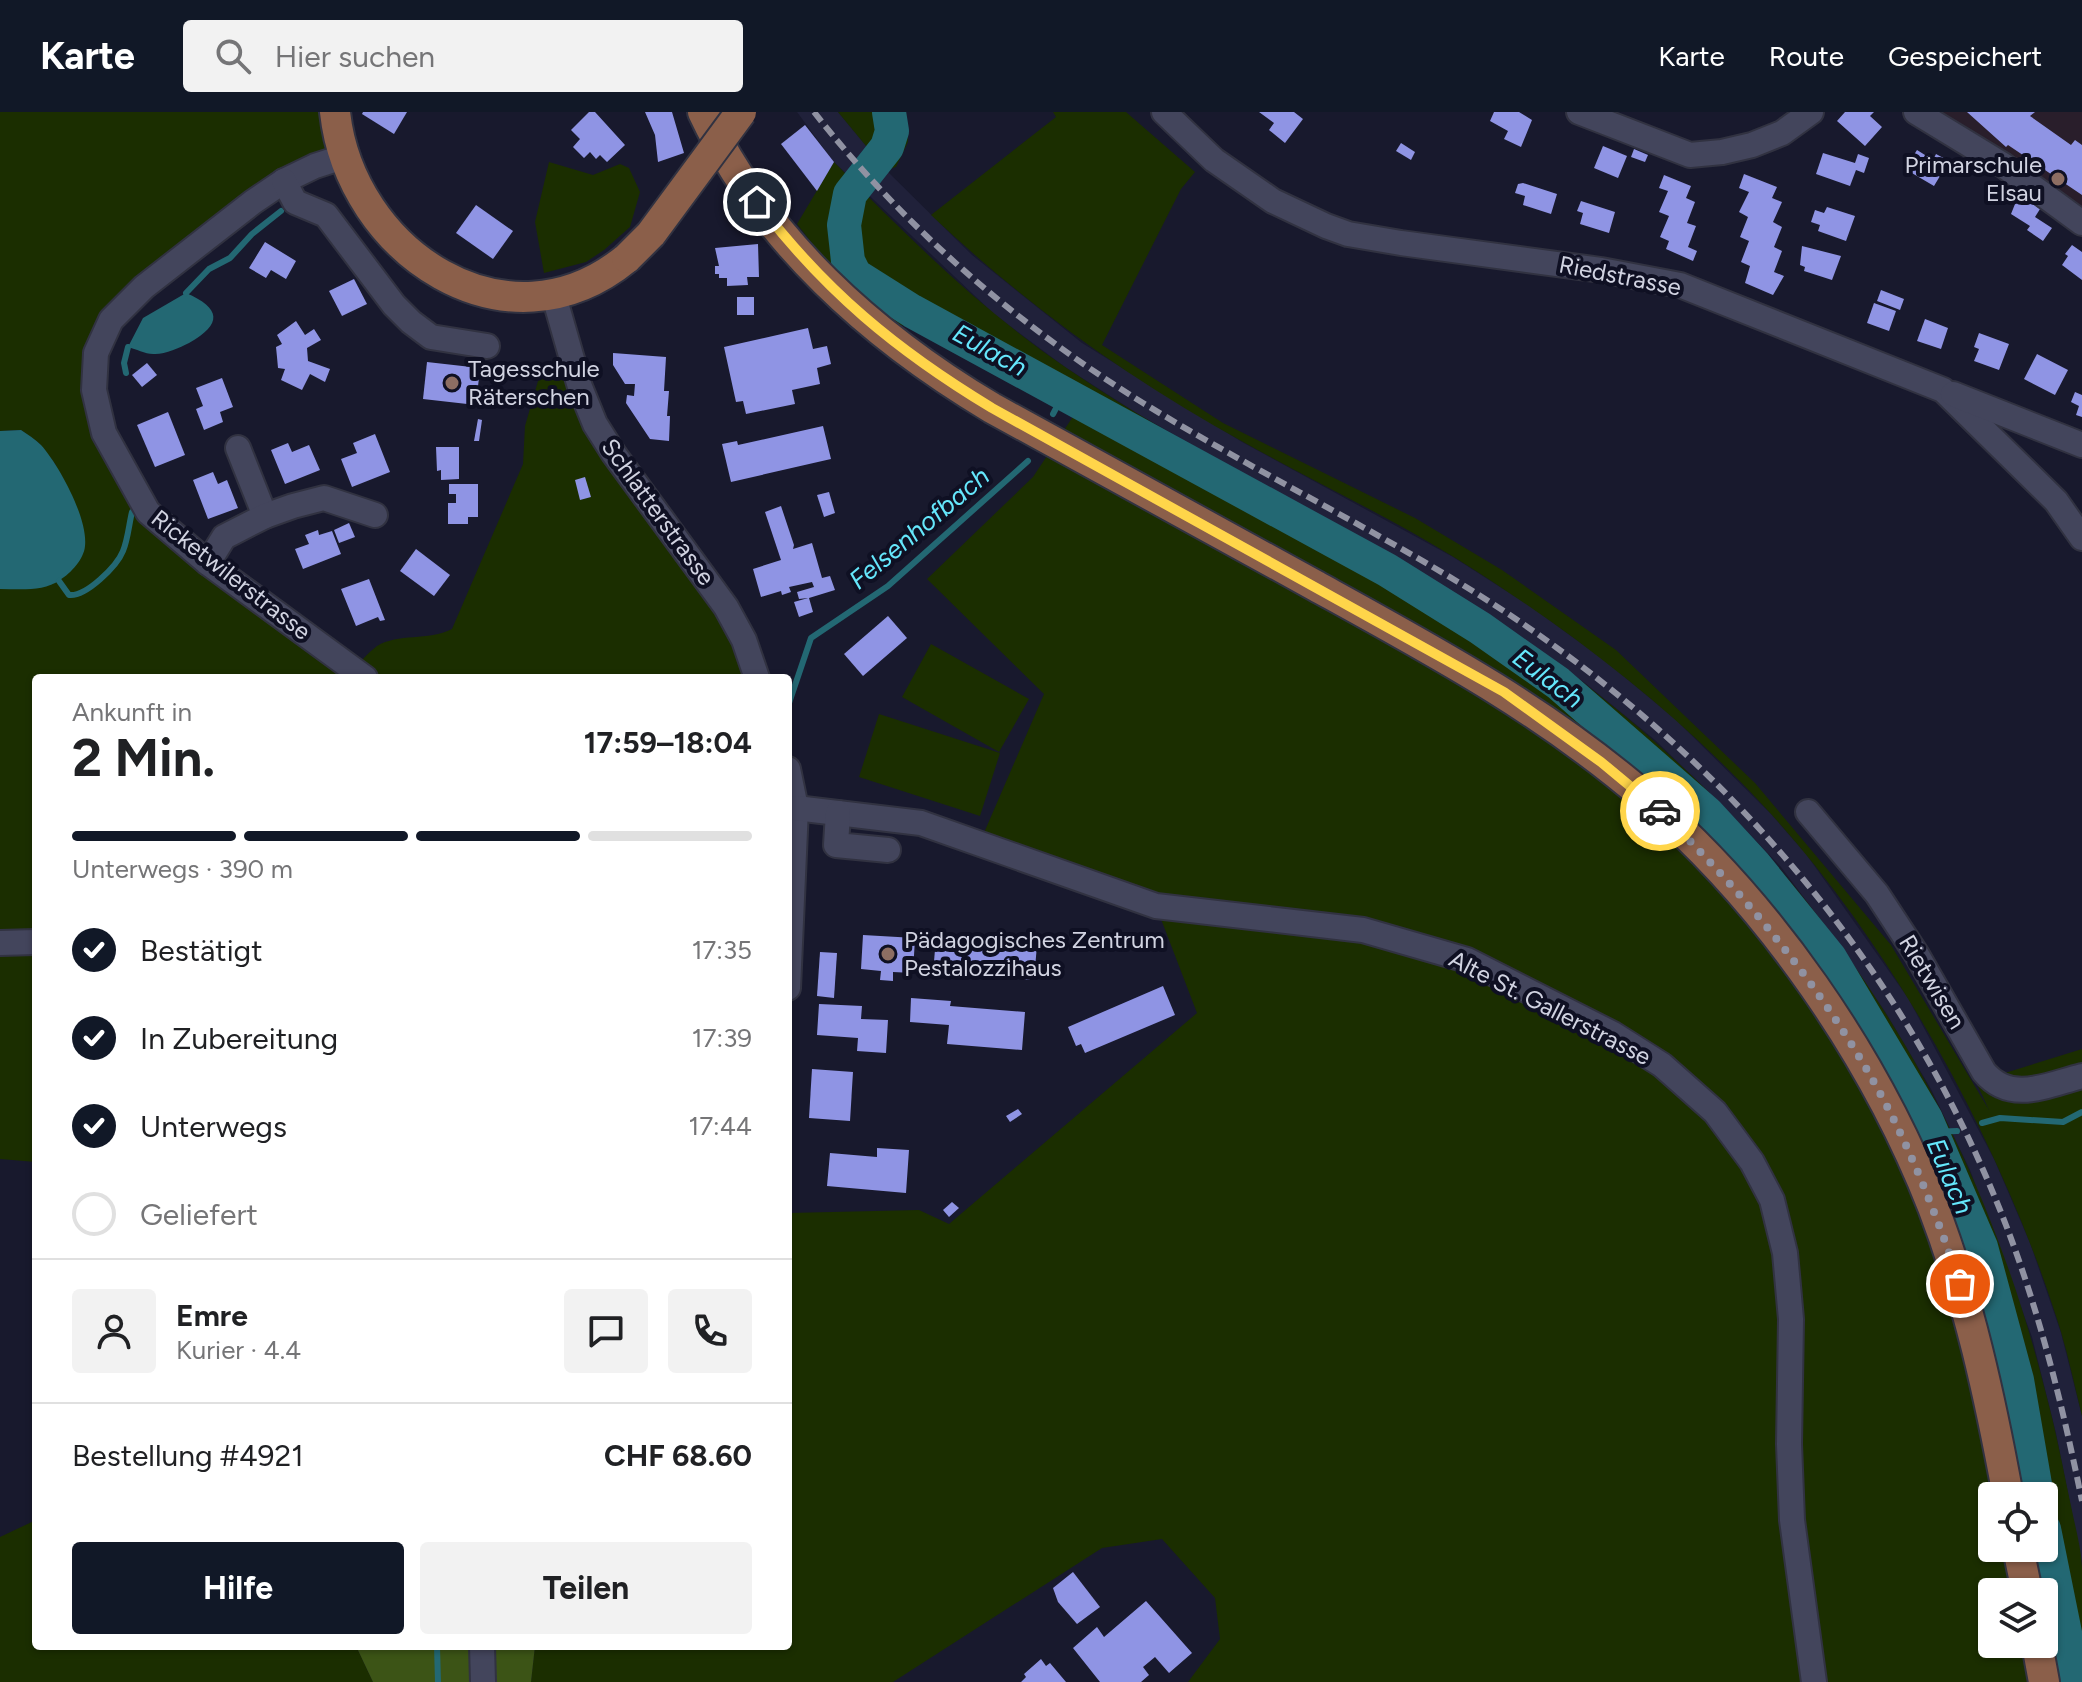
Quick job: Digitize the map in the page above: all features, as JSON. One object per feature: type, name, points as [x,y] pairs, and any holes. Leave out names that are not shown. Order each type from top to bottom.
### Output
[{"type":"main road","points":[[335,112],[346,156],[366,201],[409,252],[432,270],[469,289],[503,297],[532,298],[554,296],[593,282],[627,258],[659,223],[741,112]]},
{"type":"main road","points":[[703,112],[746,188],[799,255],[879,331],[917,361],[992,408],[1504,692],[1565,734],[1649,801],[1725,876],[1810,983],[1842,1029],[1894,1120],[1932,1205],[1960,1284],[1983,1367],[2005,1482]]},
{"type":"main road","points":[[2040,1658],[2044,1682]]},
{"type":"street","name":"Riedstrasse","points":[[1164,112],[1225,168],[1273,201],[1348,234],[1601,270],[1680,285],[1943,390],[2056,501],[2082,538]]},
{"type":"street","points":[[1579,112],[1690,155],[1752,145],[1782,133],[1811,112]]},
{"type":"street","points":[[1916,112],[2003,165],[2082,223]]},
{"type":"street","name":"Ricketwilerstrasse","points":[[346,156],[284,181],[144,287],[111,320],[96,353],[94,390],[104,433],[148,512],[208,563],[360,674]]},
{"type":"street","points":[[284,181],[295,202],[326,215],[394,305],[411,322],[431,337],[487,346]]},
{"type":"street","name":"Schlatterstrasse","points":[[554,296],[580,387],[595,424],[726,607],[744,640],[756,674]]},
{"type":"street","points":[[1943,390],[2082,445]]},
{"type":"street","points":[[238,448],[265,516]]},
{"type":"street","points":[[208,563],[224,537],[265,516],[324,498],[375,515]]},
{"type":"street","points":[[792,788],[796,808],[792,898]]},
{"type":"street","name":"Alte St. Gallerstrasse","points":[[796,808],[921,823],[1156,906],[1363,930],[1467,960],[1613,1034],[1662,1065],[1715,1112],[1752,1162],[1772,1200],[1785,1253],[1791,1319],[1789,1444],[1792,1520],[1814,1682]]},
{"type":"street","name":"Rietwisen","points":[[1808,812],[1877,894],[1917,955],[1984,1072],[1995,1085],[2025,1090],[2082,1076]]},
{"type":"street","points":[[838,813],[836,845],[888,850]]},
{"type":"street","points":[[0,943],[32,942]]},
{"type":"street","points":[[482,1650],[483,1682]]},
{"type":"shaded area","points":[[0,112],[335,112],[346,156],[315,166],[111,320],[94,390],[148,512],[354,669],[374,648],[385,642],[452,629],[523,464],[525,426],[538,381],[558,357],[570,354],[580,387],[688,554],[755,674],[32,674],[32,1162],[0,1159],[0,589],[33,589],[56,465],[39,443],[21,430],[0,431]]},
{"type":"shaded area","points":[[797,112],[838,112],[886,170],[972,255],[1082,343],[1242,442],[1453,557],[1530,606],[1604,660],[1674,718],[1772,815],[1806,854],[1908,998],[1994,1159],[2030,1243],[2061,1333],[2082,1416],[2082,1563],[2056,1433],[2032,1337],[1970,1170],[1931,1089],[1886,1013],[1781,867],[1655,740],[1585,683],[1450,591],[1138,414],[1065,367],[994,314],[834,162]]},
{"type":"shaded area","points":[[838,112],[906,112],[908,142],[896,167],[886,170]]},
{"type":"shaded area","points":[[1053,112],[1126,112],[1195,172],[1181,189],[1102,345],[1223,423],[1415,518],[1502,570],[1616,650],[1755,783],[1891,945],[1989,1110],[1976,1082],[2082,1049],[2082,1416],[2061,1332],[2038,1264],[1979,1126],[1943,1058],[1863,929],[1818,870],[1737,778],[1623,676],[1542,615],[1457,559],[1202,419],[1120,367],[1004,280],[931,215],[1056,117]]},
{"type":"shaded area","name":"Primarschule Elsau","points":[[1929,112],[2082,112],[2082,214]]},
{"type":"shaded area","points":[[549,162],[593,175],[620,164],[629,168],[640,192],[630,227],[604,250],[586,262],[544,273],[535,222]]},
{"type":"shaded area","points":[[834,162],[975,298],[1068,369],[1176,437],[1453,594],[1507,628],[1606,701],[1696,780],[1778,867],[1850,960],[1913,1059],[1967,1165],[2011,1276],[2050,1408],[2079,1544],[2082,1567],[2082,1682],[1188,1682],[1220,1639],[1215,1598],[1162,1539],[1102,1548],[893,1682],[531,1682],[535,1650],[792,1650],[792,1213],[919,1210],[949,1224],[1197,1013],[1156,906],[980,842],[1044,694],[927,579],[1033,477],[1078,409],[919,328],[894,324],[822,256],[797,224]]},
{"type":"shaded area","points":[[186,293],[211,310],[212,323],[208,329],[189,343],[162,353],[150,354],[128,347],[143,318]]},
{"type":"shaded area","points":[[21,430],[41,445],[64,478],[82,521],[85,546],[76,565],[53,584],[31,589],[0,589],[0,431]]},
{"type":"shaded area","points":[[931,644],[1029,699],[999,752],[902,697]]},
{"type":"shaded area","points":[[879,714],[1000,753],[980,816],[859,777]]},
{"type":"shaded area","points":[[32,1522],[32,1650],[358,1650],[373,1682],[0,1682],[0,1537]]},
{"type":"green space","points":[[358,1650],[535,1650],[531,1682],[373,1682]]},
{"type":"building","points":[[363,112],[407,112],[394,134]]},
{"type":"building","points":[[589,112],[595,112],[625,145],[607,162],[600,155],[596,159],[590,152],[584,158],[573,147],[580,139],[571,130]]},
{"type":"building","points":[[645,112],[672,112],[684,153],[658,162],[655,135]]},
{"type":"building","points":[[1259,112],[1294,112],[1303,119],[1285,143],[1269,130],[1274,123]]},
{"type":"building","points":[[1494,112],[1519,112],[1532,120],[1521,147],[1504,139],[1508,131],[1490,121]]},
{"type":"building","points":[[1845,112],[1874,112],[1870,116],[1882,127],[1865,146],[1837,121]]},
{"type":"building","points":[[1967,112],[2035,112],[2030,116],[2071,145],[2075,140],[2082,145],[2082,195],[2008,145],[2006,147]]},
{"type":"building","points":[[805,125],[834,162],[817,191],[781,144]]},
{"type":"building","points":[[1401,143],[1415,152],[1411,160],[1396,151]]},
{"type":"building","points":[[1603,146],[1627,156],[1618,178],[1594,168]]},
{"type":"building","points":[[1634,149],[1648,155],[1645,162],[1631,157]]},
{"type":"building","points":[[1917,150],[1933,160],[1936,154],[1949,161],[1934,186],[1905,169]]},
{"type":"building","points":[[1823,153],[1855,163],[1858,154],[1869,158],[1864,173],[1856,170],[1850,186],[1816,174]]},
{"type":"building","points":[[1744,174],[1777,187],[1772,198],[1782,202],[1773,222],[1782,227],[1774,247],[1782,251],[1774,272],[1784,276],[1773,295],[1745,283],[1750,266],[1741,262],[1749,241],[1740,237],[1748,217],[1739,212],[1749,192],[1739,188]]},
{"type":"building","points":[[1664,175],[1691,186],[1686,198],[1695,202],[1687,223],[1696,226],[1688,247],[1697,251],[1693,261],[1666,249],[1669,241],[1660,237],[1669,216],[1659,212],[1668,191],[1659,188]]},
{"type":"building","points":[[1518,184],[1557,194],[1551,214],[1523,205],[1525,196],[1515,193]]},
{"type":"building","points":[[2019,194],[2040,209],[2035,217],[2052,228],[2043,241],[2027,230],[2030,226],[2011,214]]},
{"type":"building","points":[[1581,201],[1615,212],[1609,233],[1580,224],[1583,213],[1577,211]]},
{"type":"building","points":[[476,205],[513,231],[493,259],[456,233]]},
{"type":"building","points":[[1827,207],[1855,216],[1846,241],[1818,231],[1820,225],[1811,222],[1815,210],[1824,213]]},
{"type":"building","points":[[265,242],[296,261],[286,279],[271,270],[266,278],[249,268]]},
{"type":"building","points":[[758,244],[759,277],[747,277],[748,285],[727,286],[727,278],[719,278],[719,274],[715,274],[715,266],[719,266],[715,248]]},
{"type":"building","points":[[2072,245],[2082,252],[2082,280],[2062,265]]},
{"type":"building","points":[[1802,246],[1841,256],[1832,280],[1804,271],[1805,267],[1800,265]]},
{"type":"building","points":[[354,279],[367,304],[342,316],[329,291]]},
{"type":"building","points":[[1881,290],[1904,299],[1900,310],[1877,301]]},
{"type":"building","points":[[737,297],[754,297],[754,315],[737,315]]},
{"type":"building","points":[[1874,303],[1896,311],[1889,331],[1867,323]]},
{"type":"building","points":[[1925,319],[1948,328],[1941,349],[1917,341]]},
{"type":"building","points":[[296,321],[305,335],[314,329],[321,340],[307,348],[308,361],[330,369],[325,382],[310,374],[302,390],[281,380],[285,369],[278,368],[276,347],[282,344],[277,335]]},
{"type":"building","points":[[808,328],[813,349],[827,346],[831,364],[817,368],[820,384],[792,390],[795,404],[746,414],[743,401],[736,402],[724,347]]},
{"type":"building","points":[[1979,333],[2009,344],[1999,370],[1974,361],[1979,349],[1974,347]]},
{"type":"building","points":[[613,353],[666,357],[664,391],[669,391],[669,441],[650,439],[626,403],[627,395],[634,396],[635,384],[625,384],[613,365]]},
{"type":"building","points":[[2037,354],[2068,370],[2055,395],[2024,379]]},
{"type":"building","name":"Tagesschule Räterschen","points":[[427,362],[480,368],[476,405],[423,399]]},
{"type":"building","points":[[147,363],[157,375],[142,387],[132,375]]},
{"type":"building","points":[[222,378],[233,407],[220,412],[223,422],[204,430],[196,409],[203,406],[196,388]]},
{"type":"building","points":[[2075,392],[2082,395],[2082,417],[2076,415],[2079,406],[2071,402]]},
{"type":"building","points":[[168,412],[185,455],[155,467],[137,425]]},
{"type":"building","points":[[478,419],[482,420],[479,441],[474,441]]},
{"type":"building","points":[[823,426],[831,459],[731,482],[722,444],[737,441],[738,445]]},
{"type":"building","points":[[375,434],[390,472],[352,487],[341,459],[357,453],[353,443]]},
{"type":"building","points":[[288,443],[292,452],[309,445],[320,470],[285,484],[271,450]]},
{"type":"building","points":[[436,447],[459,447],[459,479],[441,480],[441,470],[437,471]]},
{"type":"building","points":[[213,472],[218,484],[227,480],[238,508],[208,519],[193,480]]},
{"type":"building","points":[[585,477],[591,497],[580,500],[575,480]]},
{"type":"building","points":[[449,484],[478,484],[478,517],[468,517],[468,524],[448,524],[448,503],[456,503],[456,494],[449,494]]},
{"type":"building","points":[[829,492],[835,513],[824,517],[817,495]]},
{"type":"building","points":[[781,506],[793,549],[812,543],[822,578],[830,576],[835,590],[809,598],[813,612],[799,617],[794,602],[808,598],[799,599],[797,592],[814,587],[812,582],[789,587],[791,592],[782,595],[781,591],[761,597],[753,569],[781,560],[765,512]]},
{"type":"building","points":[[349,523],[355,537],[339,543],[334,530]]},
{"type":"building","points":[[318,530],[319,535],[332,531],[341,554],[303,569],[295,549],[309,544],[305,535]]},
{"type":"building","points":[[416,549],[450,575],[434,596],[400,571]]},
{"type":"building","points":[[369,579],[385,620],[380,621],[378,617],[356,626],[341,589]]},
{"type":"building","points":[[888,616],[907,638],[863,676],[844,654]]},
{"type":"building","name":"Pädagogisches Zentrum Pestalozzihaus","points":[[863,935],[915,938],[913,973],[893,972],[893,981],[880,980],[881,971],[861,969]]},
{"type":"building","points":[[936,938],[1037,945],[1034,980],[933,973]]},
{"type":"building","points":[[820,952],[837,953],[834,998],[817,996]]},
{"type":"building","points":[[1163,986],[1175,1015],[1085,1053],[1081,1044],[1076,1046],[1068,1027]]},
{"type":"building","points":[[911,998],[951,1001],[950,1006],[1025,1012],[1022,1050],[947,1044],[949,1025],[910,1022]]},
{"type":"building","points":[[819,1004],[862,1006],[861,1019],[888,1020],[886,1053],[857,1051],[858,1038],[817,1035]]},
{"type":"building","points":[[812,1069],[853,1072],[850,1121],[809,1118]]},
{"type":"building","points":[[1018,1109],[1022,1114],[1010,1122],[1006,1116]]},
{"type":"building","points":[[877,1148],[909,1150],[906,1193],[827,1186],[830,1153],[877,1157]]},
{"type":"building","points":[[952,1202],[959,1208],[949,1217],[943,1210]]},
{"type":"building","points":[[1073,1572],[1100,1607],[1077,1624],[1058,1602],[1053,1588]]},
{"type":"building","points":[[1146,1601],[1192,1653],[1169,1673],[1155,1657],[1143,1667],[1149,1675],[1141,1682],[1100,1682],[1073,1648],[1097,1627],[1104,1637]]},
{"type":"building","points":[[1041,1659],[1046,1666],[1050,1663],[1066,1682],[1021,1682],[1026,1677],[1024,1674]]},
{"type":"waterway","name":"Eulach","points":[[889,112],[892,131],[887,147],[850,194],[844,225],[848,261],[855,275],[912,311],[1387,570],[1480,628],[1558,683],[1707,813],[1754,864],[1830,958],[1926,1119],[1981,1247],[2017,1380],[2035,1482]]},
{"type":"waterway","points":[[186,293],[209,269],[230,258],[252,234],[281,211]]},
{"type":"waterway","points":[[126,373],[124,363],[128,347]]},
{"type":"waterway","name":"Felsenhofbach","points":[[1053,414],[1064,393]]},
{"type":"waterway","name":"Felsenhofbach","points":[[792,694],[811,638],[888,586],[1028,461]]},
{"type":"waterway","points":[[59,581],[69,595],[84,591],[100,579],[123,551],[132,512]]},
{"type":"waterway","points":[[1982,1123],[2000,1118],[2063,1122],[2082,1112]]},
{"type":"waterway","points":[[1932,1132],[1957,1131]]},
{"type":"waterway","name":"Eulach","points":[[2051,1562],[2075,1682]]},
{"type":"waterway","name":"Felsenhofbach","points":[[437,1650],[438,1682]]},
{"type":"railway","points":[[814,112],[849,155],[925,234],[965,272],[1051,341],[1143,403],[1419,559],[1545,640],[1628,703],[1705,773],[1776,848],[1842,928],[1900,1014],[1952,1105],[1996,1200],[2023,1273],[2056,1386],[2082,1501]]},
{"type":"way so far","points":[[1660,811],[1725,876],[1756,913],[1794,960],[1842,1029],[1894,1120],[1932,1205],[1960,1284]]},
{"type":"place","name":"Primarschule Elsau","points":[[2058,179]]},
{"type":"place","name":"Tagesschule Räterschen","points":[[452,383]]},
{"type":"place","name":"Pädagogisches Zentrum Pestalozzihaus","points":[[888,954]]},
{"type":"route","points":[[757,202],[799,255],[839,295],[917,361],[992,408],[1504,692],[1553,725],[1660,811]]}]
